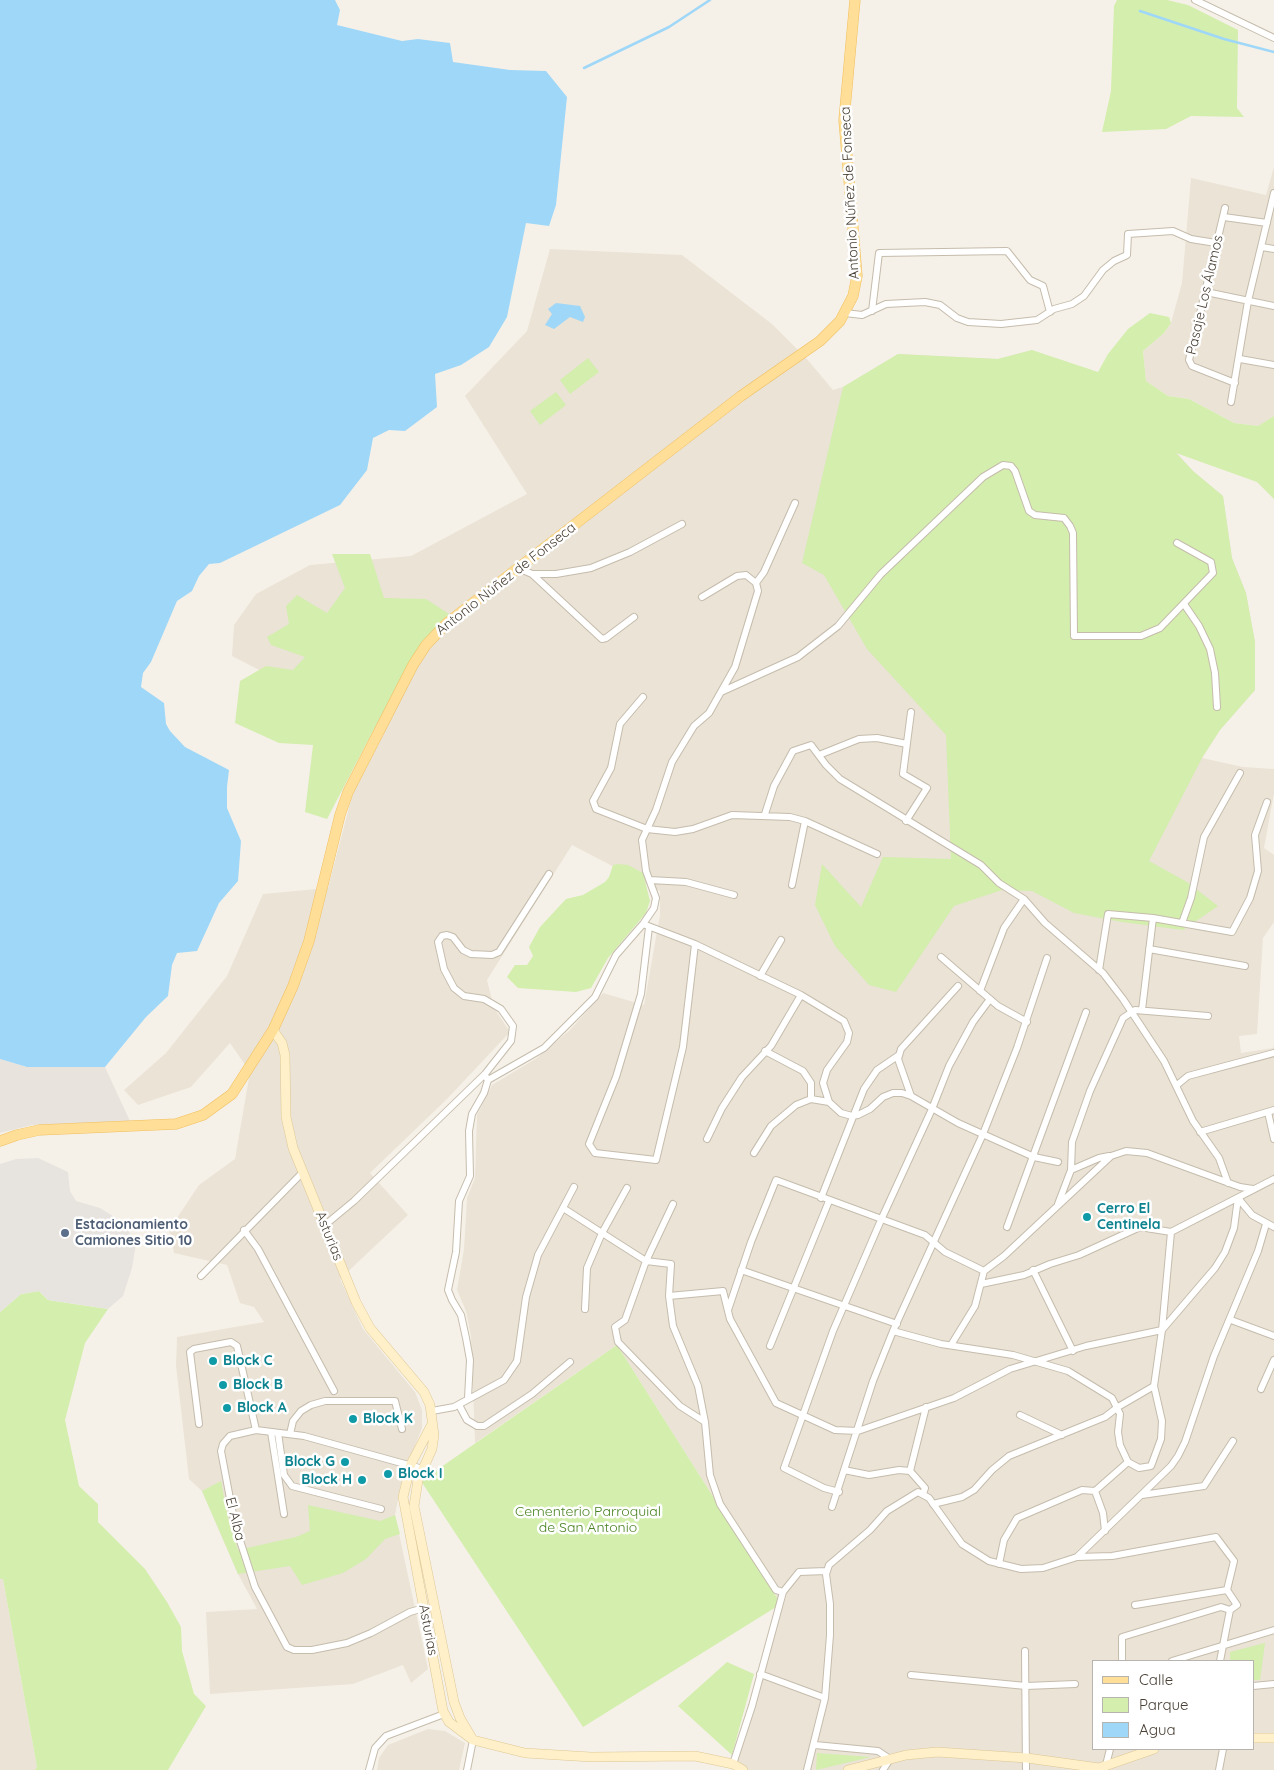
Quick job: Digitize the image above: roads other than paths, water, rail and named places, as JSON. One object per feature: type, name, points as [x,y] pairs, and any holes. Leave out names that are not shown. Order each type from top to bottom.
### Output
[{"type":"main road","name":"Antonio Núñez de Fonseca","points":[[0,1141],[17,1134],[39,1130],[167,1125],[194,1119],[218,1106],[237,1088],[272,1030],[293,986],[309,941],[340,815],[348,792],[413,665],[429,641],[447,623],[741,396],[820,341],[834,329],[845,314],[853,296],[857,276],[844,120],[855,0]]},
{"type":"street","points":[[1195,0],[1274,38]]},
{"type":"street","points":[[1231,402],[1240,359],[1248,301],[1274,192]]},
{"type":"street","name":"Pasaje Los Álamos","points":[[1225,208],[1189,360],[1192,366],[1235,383]]},
{"type":"street","points":[[1224,217],[1267,223]]},
{"type":"street","points":[[845,314],[856,316],[886,304],[925,302],[940,305],[957,318],[968,322],[1001,324],[1037,320],[1080,299],[1103,270],[1128,255],[1128,234],[1173,231],[1191,239],[1216,243]]},
{"type":"street","points":[[1262,247],[1274,249]]},
{"type":"street","points":[[872,311],[879,253],[1006,251],[1030,280],[1044,286],[1050,312]]},
{"type":"street","points":[[1206,292],[1274,306]]},
{"type":"street","points":[[1240,359],[1274,365]]},
{"type":"street","points":[[721,692],[798,657],[838,626],[881,574],[983,477],[1003,464],[1011,466],[1015,471],[1029,511],[1038,516],[1064,518],[1070,526],[1072,533],[1074,636],[1147,635],[1160,628],[1213,573],[1211,562],[1177,543]]},
{"type":"street","points":[[756,582],[764,572],[795,503]]},
{"type":"street","points":[[532,574],[556,574],[591,568],[630,552],[682,524]]},
{"type":"street","points":[[518,568],[532,574],[602,639],[634,617]]},
{"type":"street","points":[[486,1077],[536,1053],[559,1034],[595,997],[616,955],[646,925],[654,908],[656,898],[646,871],[642,840],[656,810],[672,762],[694,726],[709,713],[735,667],[758,591],[756,582],[746,575],[737,576],[702,597]]},
{"type":"street","points":[[1184,604],[1199,626],[1210,649],[1217,684],[1217,707]]},
{"type":"street","points":[[643,697],[620,724],[611,768],[593,801],[596,809],[647,829],[675,832],[693,829],[732,815],[765,814],[790,817],[805,821],[877,854]]},
{"type":"street","points":[[906,821],[927,788],[903,774],[911,712]]},
{"type":"street","points":[[819,755],[859,739],[876,738],[907,744]]},
{"type":"street","points":[[765,814],[774,786],[793,751],[811,745],[840,779],[906,821],[982,865],[999,882],[1024,899],[1045,923],[1099,970],[1131,1011],[1148,1035],[1177,1085],[1192,1121],[1219,1158],[1228,1182]]},
{"type":"street","points":[[1182,923],[1191,898],[1204,837],[1240,773]]},
{"type":"street","points":[[1099,970],[1108,914],[1153,918],[1232,932],[1245,909],[1258,871],[1255,834],[1267,802]]},
{"type":"street","points":[[792,885],[805,821]]},
{"type":"street","points":[[325,1225],[354,1201],[486,1077],[511,1041],[513,1026],[496,1005],[479,998],[464,996],[454,988],[441,961],[439,940],[444,935],[450,935],[463,950],[475,956],[492,955],[500,952],[549,874]]},
{"type":"street","points":[[650,880],[686,882],[734,895]]},
{"type":"street","points":[[980,990],[1004,928],[1024,899]]},
{"type":"street","points":[[1142,1010],[1153,918]]},
{"type":"street","points":[[646,925],[695,944],[802,995],[844,1021],[848,1029],[847,1042],[827,1070],[823,1083],[828,1102]]},
{"type":"street","points":[[646,925],[641,994],[616,1077],[589,1144],[595,1153],[656,1160],[684,1047],[695,944]]},
{"type":"street","points":[[760,976],[781,940]]},
{"type":"street","points":[[1149,950],[1245,966]]},
{"type":"street","points":[[941,957],[990,999],[1026,1022]]},
{"type":"street","points":[[832,1506],[839,1492],[844,1470],[893,1331],[983,1134],[1026,1022],[1047,958]]},
{"type":"street","points":[[911,1096],[898,1059],[899,1055],[907,1041],[958,986]]},
{"type":"street","points":[[707,1139],[722,1108],[742,1076],[765,1051],[802,995]]},
{"type":"street","points":[[839,1492],[824,1488],[784,1468],[844,1306],[881,1220],[932,1109],[949,1066],[972,1022],[990,999]]},
{"type":"street","points":[[1058,1204],[1071,1170],[1072,1142],[1090,1092],[1120,1022],[1131,1011],[1142,1010],[1208,1016]]},
{"type":"street","points":[[1007,1228],[1086,1012]]},
{"type":"street","name":"Asturias","points":[[272,1030],[282,1043],[286,1055],[286,1117],[293,1148],[325,1225],[365,1320],[424,1392],[432,1411],[432,1449],[416,1486],[414,1506],[454,1702],[464,1726],[473,1740]]},
{"type":"street","points":[[765,1051],[803,1071],[811,1083],[811,1099]]},
{"type":"street","points":[[1177,1085],[1188,1076],[1274,1053]]},
{"type":"street","points":[[820,1198],[852,1116],[872,1076],[883,1064],[899,1055]]},
{"type":"street","points":[[468,1398],[470,1360],[466,1338],[461,1315],[448,1290],[456,1252],[458,1201],[470,1176],[469,1131],[472,1114],[484,1093],[486,1077]]},
{"type":"street","points":[[754,1153],[764,1135],[778,1118],[800,1102],[811,1099],[828,1102],[841,1113],[852,1116],[870,1109],[888,1094],[898,1093],[911,1096],[932,1109],[1034,1157],[1058,1162]]},
{"type":"street","points":[[1200,1132],[1271,1111],[1274,1139]]},
{"type":"street","points":[[1071,1170],[1099,1158],[1126,1151],[1147,1153],[1253,1189]]},
{"type":"street","points":[[951,1345],[974,1306],[984,1271],[1004,1256],[1110,1156]]},
{"type":"street","points":[[201,1276],[244,1230],[303,1172]]},
{"type":"street","points":[[981,1284],[1024,1274],[1079,1255],[1140,1227],[1171,1232],[1274,1179]]},
{"type":"street","points":[[727,1311],[776,1180],[820,1198],[925,1235],[945,1252],[984,1271]]},
{"type":"street","points":[[432,1411],[447,1410],[459,1405],[468,1398],[504,1380],[516,1361],[531,1276],[544,1242],[574,1187]]},
{"type":"street","points":[[585,1309],[588,1268],[602,1233],[627,1188]]},
{"type":"street","points":[[1238,1198],[1246,1210],[1266,1224],[1274,1227]]},
{"type":"street","points":[[669,1296],[723,1291],[727,1311],[776,1403],[835,1430],[858,1432],[954,1398],[1010,1369],[1073,1351],[1162,1330],[1210,1274],[1225,1252],[1234,1228],[1238,1198]]},
{"type":"street","points":[[770,1346],[829,1201]]},
{"type":"street","points":[[672,1204],[646,1261],[625,1320],[615,1327],[618,1342],[680,1406],[705,1422]]},
{"type":"street","points":[[563,1208],[646,1261],[671,1264],[669,1296],[673,1326],[698,1386],[705,1422],[710,1475],[720,1504],[776,1590],[783,1592]]},
{"type":"street","points":[[1077,1557],[1171,1466],[1185,1442],[1214,1356],[1231,1320],[1258,1251],[1266,1224]]},
{"type":"street","points":[[244,1230],[258,1249],[334,1391]]},
{"type":"street","points":[[893,1331],[951,1345],[1036,1361],[1068,1372],[1112,1398],[1118,1406],[1120,1445],[1128,1462],[1139,1468],[1151,1466],[1161,1439],[1162,1421],[1154,1386],[1162,1330],[1171,1232]]},
{"type":"street","points":[[741,1270],[897,1324]]},
{"type":"street","points":[[1033,1270],[1073,1351]]},
{"type":"street","points":[[1231,1320],[1274,1336]]},
{"type":"street","points":[[199,1424],[190,1352],[194,1349],[231,1342],[237,1346],[256,1430]]},
{"type":"street","points":[[1261,1389],[1274,1360]]},
{"type":"street","points":[[459,1405],[467,1420],[477,1426],[484,1426],[532,1394],[570,1362]]},
{"type":"street","points":[[933,1504],[962,1497],[974,1490],[992,1470],[1009,1456],[1105,1418],[1118,1406],[1154,1386]]},
{"type":"street","points":[[290,1434],[294,1421],[301,1411],[315,1403],[325,1401],[395,1401],[402,1429]]},
{"type":"street","points":[[910,1471],[926,1407]]},
{"type":"street","points":[[1020,1415],[1062,1435]]},
{"type":"street","name":"Asturias","points":[[432,1423],[411,1464],[403,1497],[444,1714]]},
{"type":"street","name":"El Alba","points":[[423,1469],[411,1464],[290,1434],[256,1430],[230,1436],[223,1444],[221,1451],[235,1525],[250,1570],[256,1587],[288,1647],[298,1651],[347,1643],[371,1633],[410,1612],[424,1608]]},
{"type":"street","points":[[274,1432],[284,1475],[292,1486],[381,1509]]},
{"type":"street","points":[[274,1432],[284,1514]]},
{"type":"street","points":[[1141,1495],[1204,1486],[1233,1441]]},
{"type":"street","points":[[999,1564],[1004,1540],[1017,1518],[1082,1490],[1095,1491],[1128,1462]]},
{"type":"street","points":[[844,1470],[869,1475],[899,1470],[910,1471],[925,1488],[923,1494]]},
{"type":"street","points":[[1095,1491],[1103,1513],[1105,1531]]},
{"type":"street","points":[[808,1770],[825,1698],[831,1618],[826,1571],[829,1565],[850,1549],[887,1511],[914,1493],[923,1494],[933,1504],[966,1548],[989,1561],[1021,1569],[1043,1568],[1077,1557],[1112,1556],[1216,1537],[1234,1561],[1227,1590],[1237,1605],[1230,1610],[1220,1660]]},
{"type":"street","points":[[732,1764],[783,1592],[799,1572],[826,1571]]},
{"type":"street","points":[[1135,1605],[1227,1590]]},
{"type":"street","points":[[1122,1660],[1122,1637],[1221,1607],[1230,1610]]},
{"type":"street","points":[[1175,1660],[1274,1630]]},
{"type":"street","points":[[1025,1651],[1026,1770]]},
{"type":"street","points":[[760,1674],[825,1698]]},
{"type":"street","points":[[911,1675],[1026,1686],[1075,1684]]},
{"type":"street","points":[[1254,1686],[1274,1684]]},
{"type":"street","points":[[369,1770],[375,1748],[386,1736],[444,1714],[452,1726],[473,1740],[525,1753],[591,1758],[690,1756],[732,1764],[743,1770]]},
{"type":"street","points":[[1254,1738],[1274,1738]]},
{"type":"street","points":[[467,1770],[473,1740]]},
{"type":"street","points":[[815,1746],[878,1752],[890,1759]]},
{"type":"street","points":[[1100,1768],[1109,1750]]},
{"type":"street","points":[[848,1770],[890,1759],[936,1752],[1027,1758],[1100,1768],[1151,1750]]},
{"type":"street","points":[[1218,1770],[1223,1750]]},
{"type":"street","points":[[883,1770],[890,1759]]},
{"type":"water","points":[[0,0],[335,0],[340,10],[337,25],[402,41],[418,39],[450,43],[453,62],[510,70],[546,71],[567,97],[556,205],[549,226],[526,223],[507,317],[489,347],[461,365],[435,374],[437,407],[405,431],[389,430],[373,438],[367,470],[340,505],[220,563],[209,564],[199,576],[192,591],[177,601],[151,662],[143,673],[141,687],[164,703],[166,724],[185,747],[229,770],[227,808],[241,841],[238,881],[219,903],[197,951],[177,953],[172,965],[168,996],[146,1017],[105,1067],[27,1067],[0,1059]]},
{"type":"water","points":[[556,303],[580,306],[585,317],[583,322],[570,317],[554,329],[545,325],[552,314],[548,309]]},
{"type":"waterway","points":[[584,68],[669,27],[710,0]]},
{"type":"waterway","points":[[1140,11],[1224,39],[1274,52]]},
{"type":"place","name":"Cerro El Centinela","points":[[1087,1217]]},
{"type":"place","name":"Estacionamiento Camiones Sitio 10","points":[[65,1233]]},
{"type":"place","name":"Block C","points":[[213,1361]]},
{"type":"place","name":"Block B","points":[[223,1385]]},
{"type":"place","name":"Block A","points":[[227,1408]]},
{"type":"place","name":"Block K","points":[[353,1419]]},
{"type":"place","name":"Block G","points":[[345,1462]]},
{"type":"place","name":"Block I","points":[[388,1474]]},
{"type":"place","name":"Block H","points":[[362,1480]]},
{"type":"park label","name":"Cementerio Parroquial de San Antonio","points":[[588,1520]]}]
